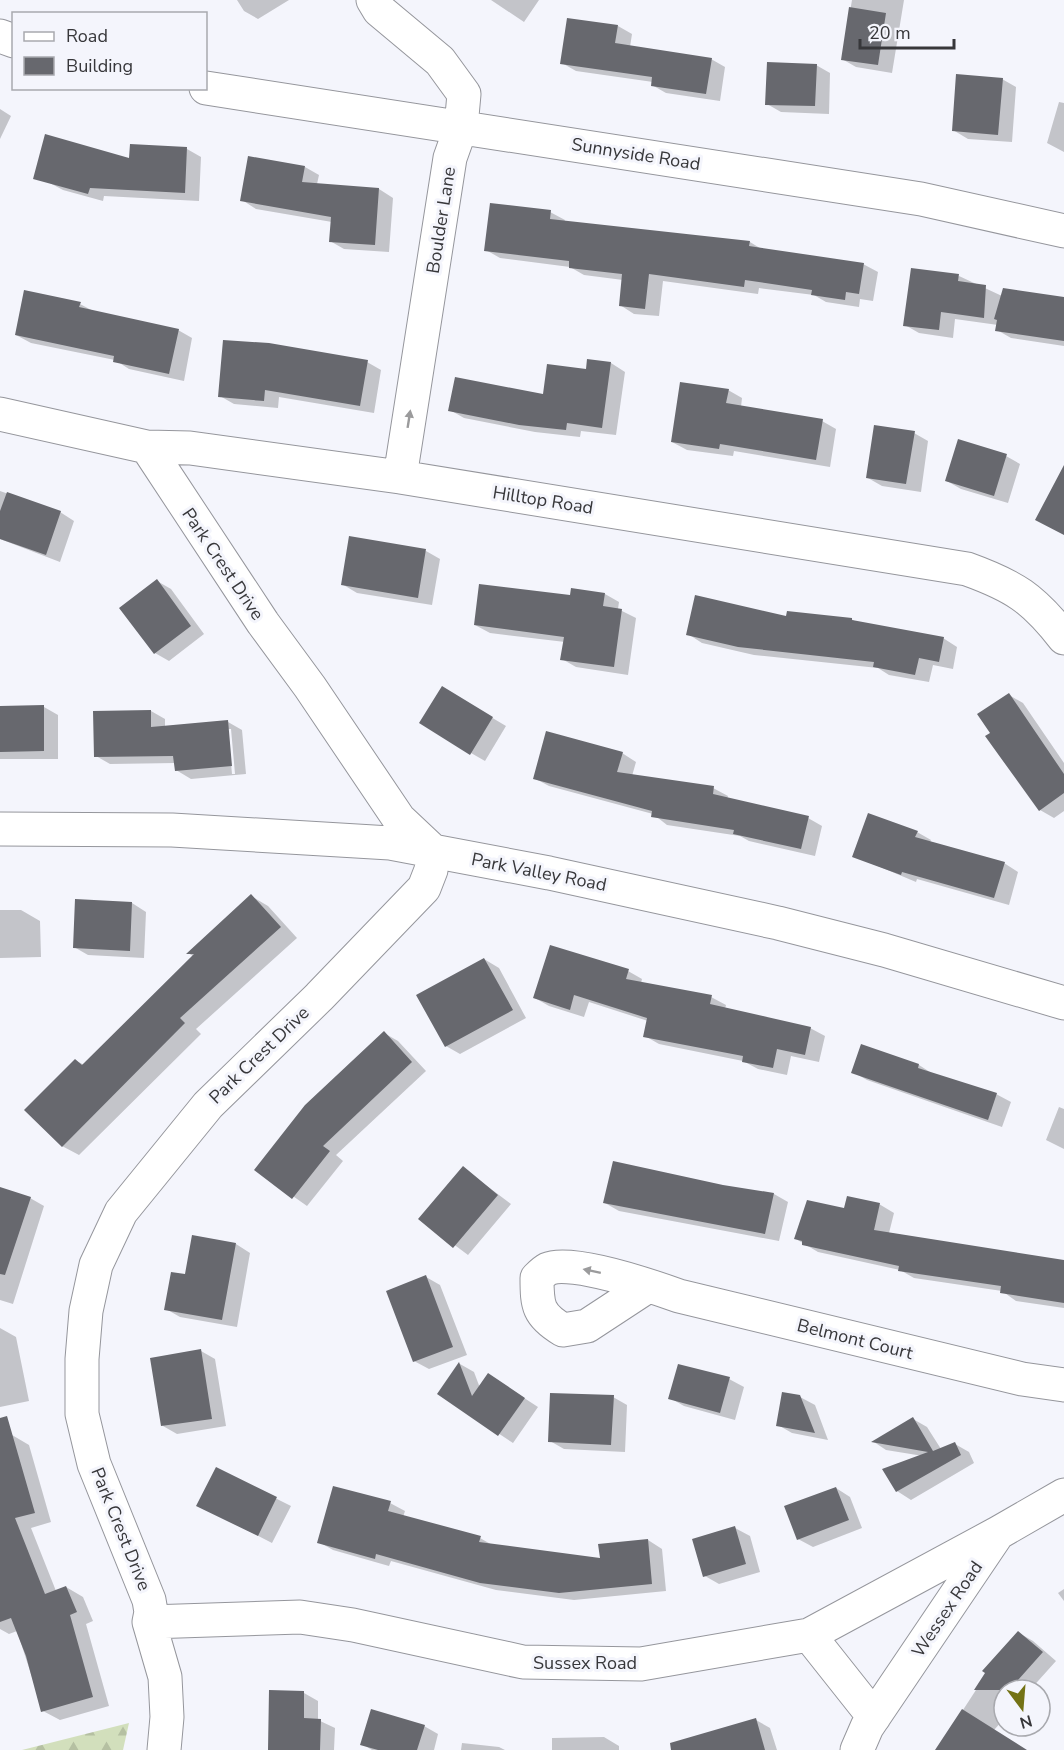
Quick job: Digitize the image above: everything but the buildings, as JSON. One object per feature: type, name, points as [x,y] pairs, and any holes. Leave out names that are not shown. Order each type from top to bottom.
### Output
[{"type":"street","name":"Boulder Lane","points":[[373,0],[379,10],[440,61],[464,94],[461,127],[450,158],[400,477]]},
{"type":"street","name":"Sunnyside Road","points":[[207,88],[921,199],[1064,231]]},
{"type":"street","name":"Hilltop Road","points":[[0,414],[147,447],[190,448],[400,477],[967,569],[1008,584],[1045,614],[1064,638]]},
{"type":"street","name":"Park Crest Drive","points":[[147,447],[263,623],[310,687],[399,819],[433,851],[431,870],[424,888],[319,997],[208,1105],[121,1212],[96,1265],[86,1311],[82,1414],[94,1464],[149,1600],[149,1622],[165,1677],[167,1717],[164,1750]]},
{"type":"street","name":"Park Valley Road","points":[[0,829],[172,830],[390,843],[549,873],[778,923],[884,950],[1064,1003]]},
{"type":"street","name":"Belmont Court","points":[[648,1286],[679,1296],[1011,1377],[1064,1385]]},
{"type":"street","name":"Wessex Road","points":[[857,1750],[874,1717],[998,1533],[1064,1495]]},
{"type":"street","name":"Sussex Road","points":[[149,1622],[300,1617],[416,1638],[523,1662],[641,1664],[809,1635],[998,1533]]},
{"type":"street","points":[[809,1635],[874,1717]]},
{"type":"green space","points":[[129,1723],[123,1750],[22,1750]]}]
